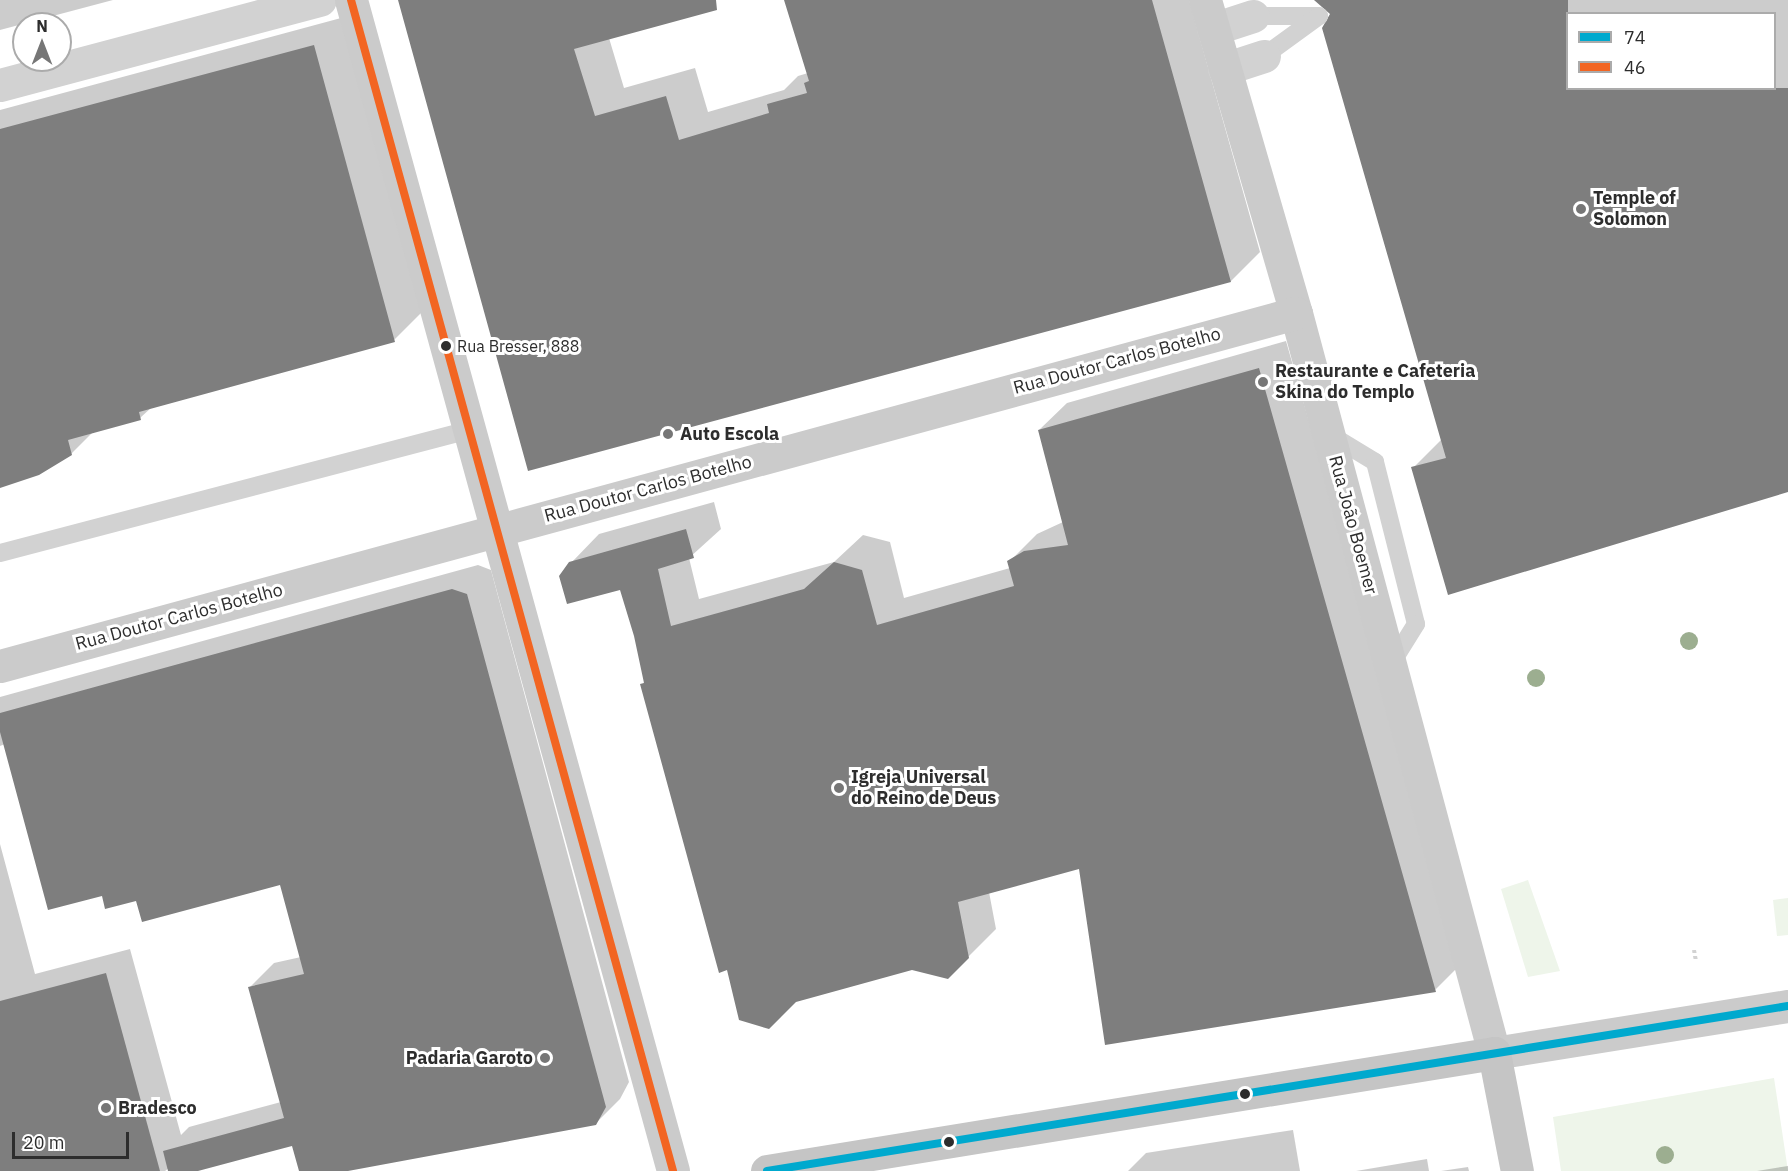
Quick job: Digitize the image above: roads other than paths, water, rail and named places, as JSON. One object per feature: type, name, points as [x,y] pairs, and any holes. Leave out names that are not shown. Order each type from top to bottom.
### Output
[{"type":"main road","points":[[351,0],[673,1171]]},
{"type":"main road","name":"Rua João Boemer","points":[[1209,14],[1296,313],[1494,1053]]},
{"type":"main road","name":"Rua Doutor Carlos Botelho","points":[[0,666],[1296,313]]},
{"type":"main road","points":[[767,1171],[1788,1006]]},
{"type":"main road","points":[[1494,1053],[1517,1171]]},
{"type":"street","points":[[0,85],[320,0]]},
{"type":"street","points":[[1209,14],[1253,16]]},
{"type":"street","points":[[1224,69],[1264,56]]},
{"type":"lane","points":[[1253,16],[1319,16],[1264,56]]},
{"type":"lane","points":[[0,553],[468,430]]},
{"type":"place","name":"Temple of Solomon","points":[[1581,209]]},
{"type":"place","name":"Rua Bresser, 888","points":[[446,346]]},
{"type":"place","name":"Restaurante e Cafeteria Skina do Templo","points":[[1263,382]]},
{"type":"place","name":"Auto Escola","points":[[668,434]]},
{"type":"place","name":"Igreja Universal do Reino de Deus","points":[[839,788]]},
{"type":"place","name":"Padaria Garoto","points":[[545,1058]]},
{"type":"place","name":"Bradesco","points":[[106,1108]]}]
